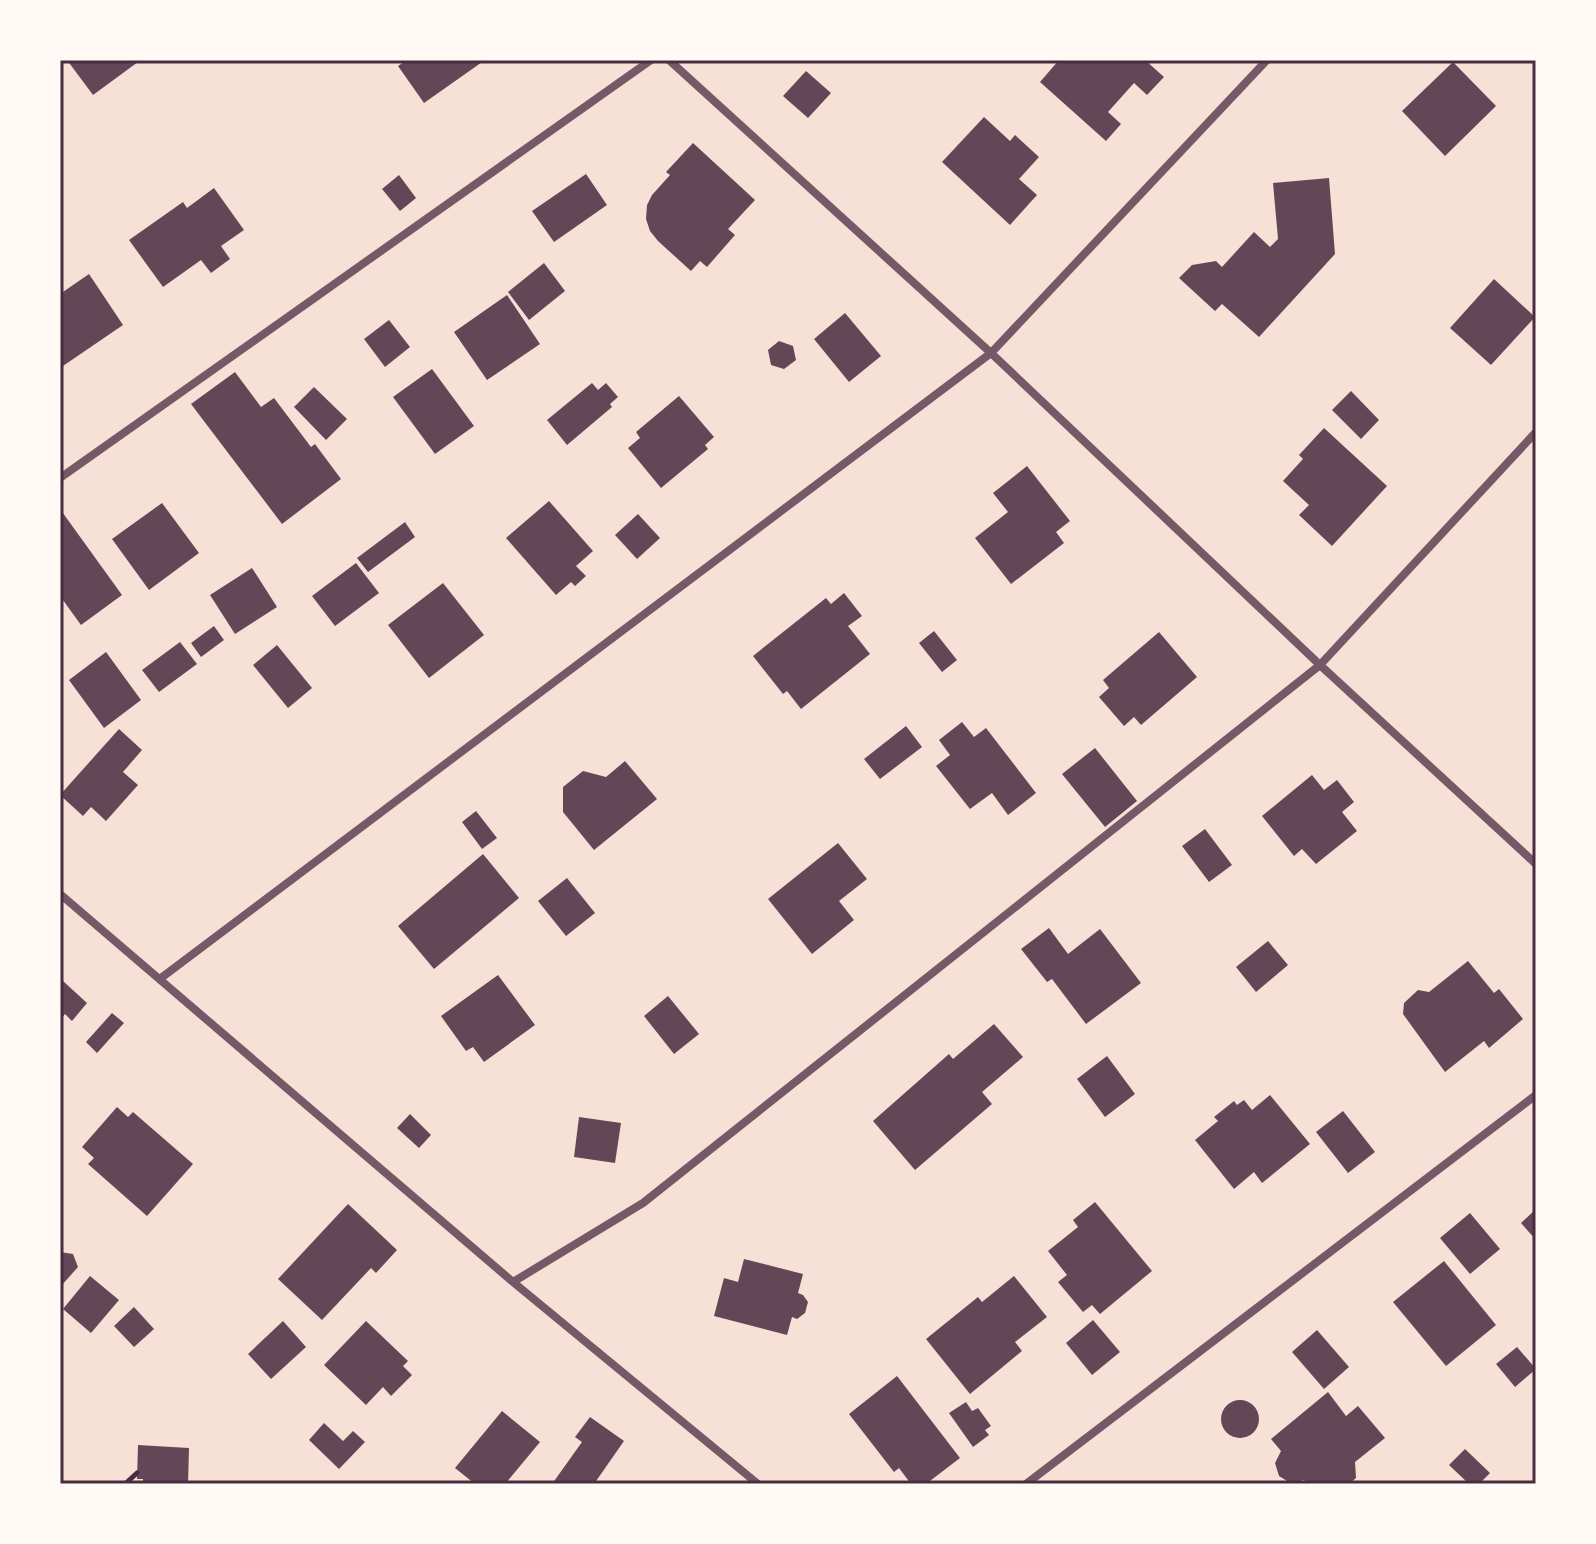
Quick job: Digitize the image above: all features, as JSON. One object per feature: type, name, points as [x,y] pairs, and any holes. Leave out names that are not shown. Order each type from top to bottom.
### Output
[{"type":"street","points":[[60,478],[651,60]]},
{"type":"street","points":[[669,60],[991,353],[1320,665],[1536,864]]},
{"type":"street","points":[[161,978],[991,353],[1267,60]]},
{"type":"street","points":[[513,1282],[643,1203],[1320,665],[1536,432]]},
{"type":"street","points":[[60,894],[513,1282],[758,1484]]},
{"type":"street","points":[[1026,1484],[1536,1095]]},
{"type":"path","points":[[125,1484],[137,1473]]},
{"type":"building","points":[[67,60],[136,60],[138,62],[93,95]]},
{"type":"building","points":[[407,60],[485,60],[424,103],[398,66]]},
{"type":"building","points":[[1059,60],[1145,60],[1164,77],[1147,95],[1134,83],[1108,112],[1121,124],[1106,141],[1040,82]]},
{"type":"building","points":[[1453,62],[1496,106],[1445,156],[1402,111]]},
{"type":"building","points":[[806,71],[831,93],[808,118],[783,96]]},
{"type":"building","points":[[984,117],[1010,141],[1015,135],[1039,157],[1019,179],[1037,195],[1010,225],[942,162]]},
{"type":"building","points":[[693,143],[755,200],[728,229],[735,235],[707,267],[700,261],[691,271],[658,241],[646,219],[647,205],[652,195],[670,175],[666,172]]},
{"type":"building","points":[[586,174],[607,205],[554,242],[532,211]]},
{"type":"building","points":[[399,175],[416,198],[400,211],[382,189]]},
{"type":"building","points":[[1329,178],[1335,254],[1259,337],[1222,304],[1215,311],[1179,278],[1192,265],[1216,261],[1222,267],[1254,232],[1270,247],[1278,239],[1273,183]]},
{"type":"building","points":[[214,188],[244,230],[221,246],[230,259],[211,273],[201,260],[163,287],[129,240],[183,202],[187,208]]},
{"type":"building","points":[[544,263],[565,291],[529,320],[508,292]]},
{"type":"building","points":[[89,274],[123,325],[60,368],[60,294]]},
{"type":"building","points":[[1494,279],[1535,317],[1491,365],[1450,328]]},
{"type":"building","points":[[507,295],[540,344],[487,380],[454,332]]},
{"type":"building","points":[[845,313],[881,356],[849,382],[814,339]]},
{"type":"building","points":[[389,320],[410,347],[385,367],[364,339]]},
{"type":"building","points":[[779,341],[793,346],[796,360],[784,369],[771,365],[768,350]]},
{"type":"building","points":[[432,369],[474,426],[435,454],[393,397]]},
{"type":"building","points":[[235,372],[261,407],[274,398],[311,447],[315,444],[341,479],[282,524],[191,404]]},
{"type":"building","points":[[592,383],[598,390],[606,383],[618,397],[610,404],[612,407],[567,445],[547,420]]},
{"type":"building","points":[[314,387],[347,419],[326,440],[294,407]]},
{"type":"building","points":[[1351,391],[1379,420],[1361,439],[1332,410]]},
{"type":"building","points":[[679,396],[714,437],[705,445],[708,449],[661,488],[628,448],[640,438],[636,432]]},
{"type":"building","points":[[1324,428],[1387,486],[1332,546],[1299,515],[1309,505],[1283,481],[1303,459],[1299,455]]},
{"type":"building","points":[[1027,466],[1070,521],[1056,532],[1064,543],[1011,584],[975,538],[1008,512],[993,493]]},
{"type":"building","points":[[549,501],[593,551],[576,566],[586,576],[575,586],[571,582],[556,595],[506,538]]},
{"type":"building","points":[[162,503],[199,553],[149,590],[112,539]]},
{"type":"building","points":[[60,509],[122,595],[81,625],[60,596]]},
{"type":"building","points":[[638,514],[660,538],[637,559],[615,535]]},
{"type":"building","points":[[405,522],[415,537],[368,572],[357,558]]},
{"type":"building","points":[[356,563],[379,593],[335,626],[312,596]]},
{"type":"building","points":[[252,568],[277,607],[235,634],[210,595]]},
{"type":"building","points":[[443,583],[484,635],[429,678],[388,625]]},
{"type":"building","points":[[844,593],[862,616],[848,626],[870,654],[801,709],[787,691],[783,694],[753,656],[826,598],[831,604]]},
{"type":"building","points":[[214,626],[224,640],[201,657],[191,643]]},
{"type":"building","points":[[934,631],[957,660],[942,672],[919,643]]},
{"type":"building","points":[[1159,632],[1197,677],[1141,725],[1134,717],[1124,726],[1099,697],[1109,688],[1103,680]]},
{"type":"building","points":[[180,642],[197,664],[159,692],[142,670]]},
{"type":"building","points":[[277,645],[312,688],[288,708],[253,665]]},
{"type":"building","points":[[106,652],[141,700],[104,728],[69,680]]},
{"type":"building","points":[[962,722],[974,737],[986,728],[1036,793],[1008,815],[992,793],[970,809],[936,766],[950,755],[939,740]]},
{"type":"building","points":[[906,726],[922,747],[880,779],[864,759]]},
{"type":"building","points":[[119,729],[142,750],[123,772],[138,785],[106,821],[91,807],[83,816],[60,795]]},
{"type":"building","points":[[1095,748],[1137,801],[1105,827],[1062,774]]},
{"type":"building","points":[[625,761],[657,799],[594,850],[563,812],[563,787],[583,771],[606,777]]},
{"type":"building","points":[[1312,775],[1324,790],[1337,780],[1354,802],[1342,812],[1357,831],[1316,864],[1302,849],[1294,856],[1262,816]]},
{"type":"building","points":[[476,811],[497,838],[482,849],[462,822]]},
{"type":"building","points":[[1205,829],[1232,865],[1209,882],[1182,846]]},
{"type":"building","points":[[838,843],[867,879],[839,901],[854,920],[812,954],[768,899]]},
{"type":"building","points":[[483,854],[519,898],[434,969],[398,926]]},
{"type":"building","points":[[567,878],[595,913],[566,936],[538,901]]},
{"type":"building","points":[[1049,928],[1068,954],[1100,929],[1141,983],[1086,1024],[1052,979],[1047,982],[1021,949]]},
{"type":"building","points":[[1268,941],[1288,965],[1256,992],[1236,967]]},
{"type":"building","points":[[1468,961],[1494,993],[1499,989],[1523,1019],[1489,1048],[1484,1041],[1445,1072],[1403,1014],[1404,1003],[1418,990],[1429,992]]},
{"type":"building","points":[[498,975],[535,1025],[484,1062],[473,1047],[466,1051],[441,1016]]},
{"type":"building","points":[[63,981],[87,1003],[72,1021],[65,1014],[60,1020],[60,985]]},
{"type":"building","points":[[668,996],[699,1034],[674,1054],[644,1016]]},
{"type":"building","points":[[112,1013],[124,1023],[97,1053],[86,1042]]},
{"type":"building","points":[[994,1024],[1023,1057],[982,1092],[992,1104],[915,1170],[873,1121],[949,1054],[953,1059]]},
{"type":"building","points":[[1107,1056],[1135,1094],[1105,1117],[1077,1079]]},
{"type":"building","points":[[1270,1095],[1310,1144],[1262,1183],[1254,1172],[1234,1189],[1195,1140],[1218,1121],[1214,1117],[1234,1101],[1237,1105],[1244,1100],[1252,1110]]},
{"type":"building","points":[[117,1107],[128,1117],[133,1112],[193,1164],[147,1216],[88,1164],[94,1158],[82,1147]]},
{"type":"building","points":[[1343,1111],[1375,1152],[1348,1173],[1316,1132]]},
{"type":"building","points":[[410,1114],[431,1135],[419,1148],[397,1128]]},
{"type":"building","points":[[579,1117],[621,1123],[615,1163],[574,1157]]},
{"type":"building","points":[[1095,1202],[1152,1271],[1100,1314],[1092,1305],[1083,1312],[1058,1282],[1067,1275],[1048,1251],[1078,1227],[1073,1220]]},
{"type":"building","points":[[348,1204],[397,1250],[376,1273],[371,1268],[322,1320],[278,1279]]},
{"type":"building","points":[[1536,1209],[1536,1240],[1521,1223]]},
{"type":"building","points":[[1470,1213],[1500,1249],[1470,1274],[1440,1238]]},
{"type":"building","points":[[60,1252],[73,1254],[78,1267],[62,1285],[60,1285]]},
{"type":"building","points":[[744,1259],[803,1274],[798,1293],[808,1302],[805,1313],[797,1319],[792,1317],[787,1335],[714,1316],[724,1278],[738,1282]]},
{"type":"building","points":[[1444,1261],[1496,1325],[1446,1366],[1393,1302]]},
{"type":"building","points":[[90,1276],[119,1300],[91,1333],[63,1309]]},
{"type":"building","points":[[1014,1276],[1047,1317],[1015,1342],[1022,1351],[970,1394],[926,1339],[978,1297],[982,1302]]},
{"type":"building","points":[[134,1307],[154,1329],[134,1347],[114,1326]]},
{"type":"building","points":[[1093,1320],[1120,1352],[1092,1375],[1066,1343]]},
{"type":"building","points":[[283,1321],[306,1347],[271,1379],[248,1354]]},
{"type":"building","points":[[366,1321],[408,1361],[403,1366],[412,1375],[391,1396],[383,1387],[366,1405],[324,1365]]},
{"type":"building","points":[[1317,1330],[1349,1367],[1324,1389],[1292,1352]]},
{"type":"building","points":[[1517,1347],[1536,1369],[1515,1387],[1496,1364]]},
{"type":"building","points":[[897,1376],[960,1458],[926,1484],[911,1484],[899,1468],[894,1472],[849,1414]]},
{"type":"building","points":[[1328,1392],[1346,1416],[1358,1406],[1385,1438],[1355,1462],[1356,1478],[1349,1484],[1307,1484],[1304,1480],[1292,1484],[1279,1476],[1275,1463],[1281,1451],[1271,1439]]},
{"type":"building","points":[[1240,1400],[1254,1405],[1259,1419],[1254,1433],[1240,1438],[1226,1433],[1221,1419],[1226,1405]]},
{"type":"building","points":[[966,1402],[972,1411],[978,1408],[991,1426],[985,1430],[989,1435],[973,1447],[949,1413]]},
{"type":"building","points":[[502,1411],[540,1442],[505,1484],[475,1484],[455,1468]]},
{"type":"building","points":[[590,1417],[624,1441],[594,1484],[552,1484],[582,1442],[575,1437]]},
{"type":"building","points":[[324,1423],[343,1441],[353,1431],[365,1442],[339,1469],[309,1440]]},
{"type":"building","points":[[138,1445],[189,1448],[188,1484],[143,1484],[143,1479],[137,1479]]},
{"type":"building","points":[[1465,1449],[1490,1473],[1479,1484],[1469,1484],[1449,1465]]}]
